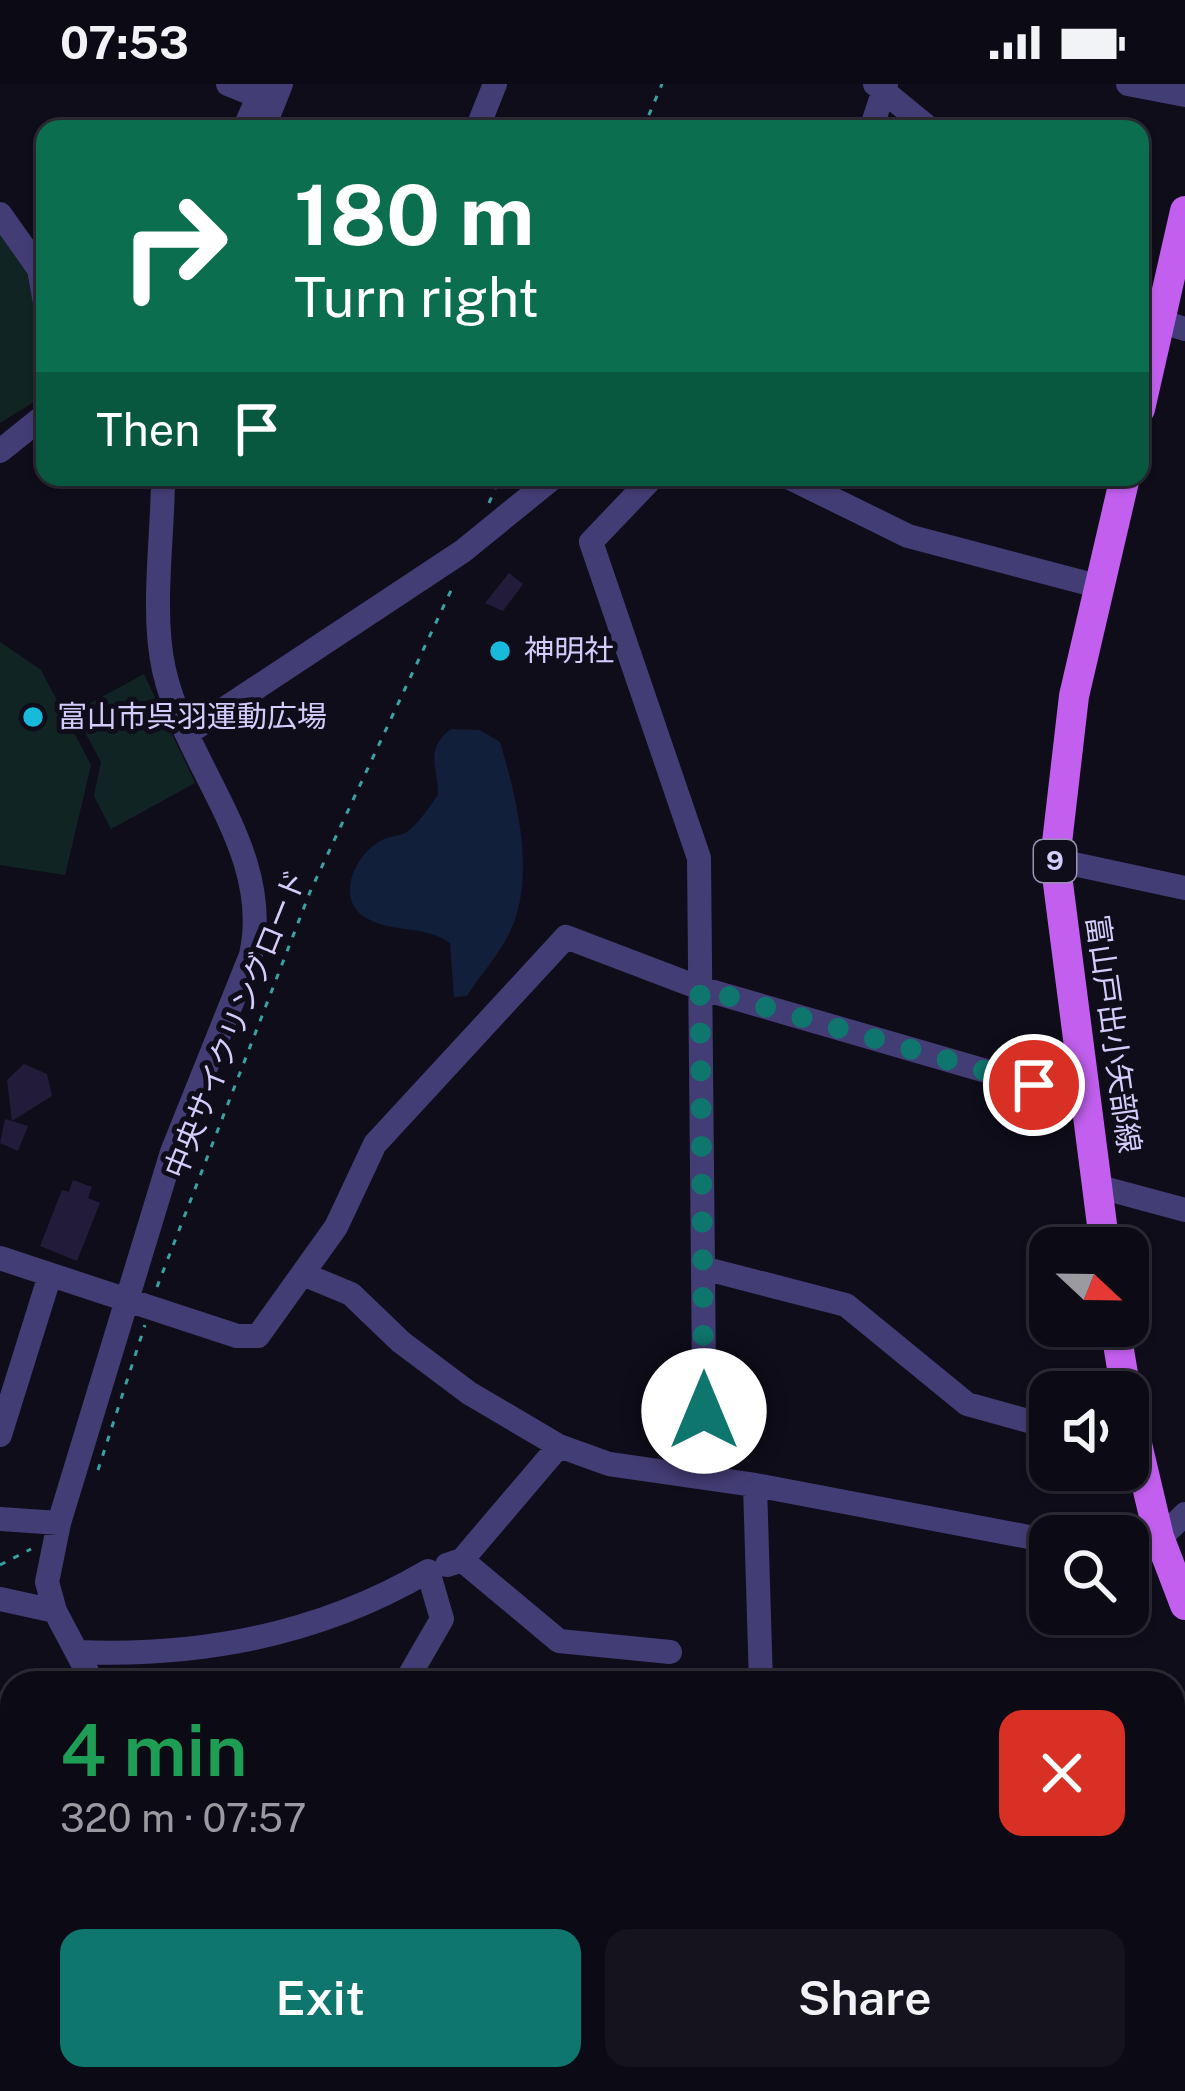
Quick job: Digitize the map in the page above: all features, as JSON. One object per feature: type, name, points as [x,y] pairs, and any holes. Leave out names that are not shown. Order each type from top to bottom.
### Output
[{"type":"main road","points":[[1149,370],[1184,224]]},
{"type":"main road","name":"富山戸出小矢部線","points":[[1102,1227],[1055,860],[1074,696],[1122,486]]},
{"type":"main road","points":[[1147,1491],[1185,1605]]},
{"type":"street","points":[[228,84],[268,88]]},
{"type":"street","points":[[481,120],[495,84]]},
{"type":"street","points":[[1128,84],[1185,95]]},
{"type":"street","points":[[873,120],[881,86],[920,120]]},
{"type":"street","points":[[249,120],[268,88]]},
{"type":"street","points":[[264,120],[268,88]]},
{"type":"street","points":[[0,214],[36,265]]},
{"type":"street","points":[[0,451],[36,422]]},
{"type":"street","points":[[0,464],[36,442]]},
{"type":"street","points":[[87,1671],[55,1611],[47,1582],[59,1526],[172,1152],[251,955],[257,926],[248,866],[164,668],[164,486]]},
{"type":"street","points":[[188,733],[471,544],[543,486]]},
{"type":"street","points":[[644,486],[591,542],[700,858],[705,1478]]},
{"type":"street","points":[[806,486],[908,536],[1101,586]]},
{"type":"street","points":[[1055,860],[1185,889]]},
{"type":"street","points":[[0,1258],[237,1336],[258,1336],[335,1227],[375,1144],[566,937],[700,988],[1086,1100]]},
{"type":"street","points":[[1096,1186],[1185,1210]]},
{"type":"street","points":[[703,1268],[846,1304],[967,1404],[1029,1421]]},
{"type":"street","points":[[304,1274],[351,1294],[400,1342],[469,1394],[559,1446],[608,1465],[755,1486],[1029,1537]]},
{"type":"street","points":[[0,1435],[50,1275]]},
{"type":"street","points":[[78,1652],[150,1655],[326,1623],[428,1571],[462,1560],[559,1446]]},
{"type":"street","points":[[755,1486],[761,1671]]},
{"type":"street","points":[[1149,1549],[1185,1514]]},
{"type":"street","points":[[0,1519],[59,1526]]},
{"type":"street","points":[[462,1560],[560,1641],[670,1652]]},
{"type":"street","points":[[412,1671],[442,1619],[428,1571]]},
{"type":"street","points":[[0,1599],[55,1611]]},
{"type":"path","points":[[648,120],[662,84]]},
{"type":"path","points":[[485,511],[496,486]]},
{"type":"path","name":"中央サイクリングロード","points":[[93,1482],[151,1308],[310,892],[471,544]]},
{"type":"path","points":[[0,1565],[59,1526]]},
{"type":"green space","points":[[0,220],[36,282],[36,401],[0,423]]},
{"type":"green space","name":"富山市呉羽運動広場","points":[[0,642],[41,670],[91,765],[65,875],[0,865]]},
{"type":"green space","points":[[144,674],[195,783],[111,829],[94,796],[101,762],[74,712]]},
{"type":"water","points":[[451,729],[480,730],[500,742],[518,813],[523,864],[522,888],[509,934],[467,996],[454,997],[450,943],[429,933],[373,922],[355,907],[350,886],[365,854],[382,840],[408,831],[438,795],[435,751]]},
{"type":"building","points":[[509,573],[523,584],[503,611],[485,603]]},
{"type":"building","points":[[24,1064],[47,1074],[52,1096],[12,1121],[7,1080]]},
{"type":"building","points":[[5,1119],[28,1126],[18,1151],[0,1143]]},
{"type":"building","points":[[73,1180],[92,1187],[88,1198],[100,1203],[77,1261],[40,1246],[62,1190],[69,1192]]},
{"type":"place","name":"神明社","points":[[500,651]]},
{"type":"place","name":"富山市呉羽運動広場","points":[[33,717]]},
{"type":"route","points":[[704,1411],[700,988],[1034,1085]]}]
